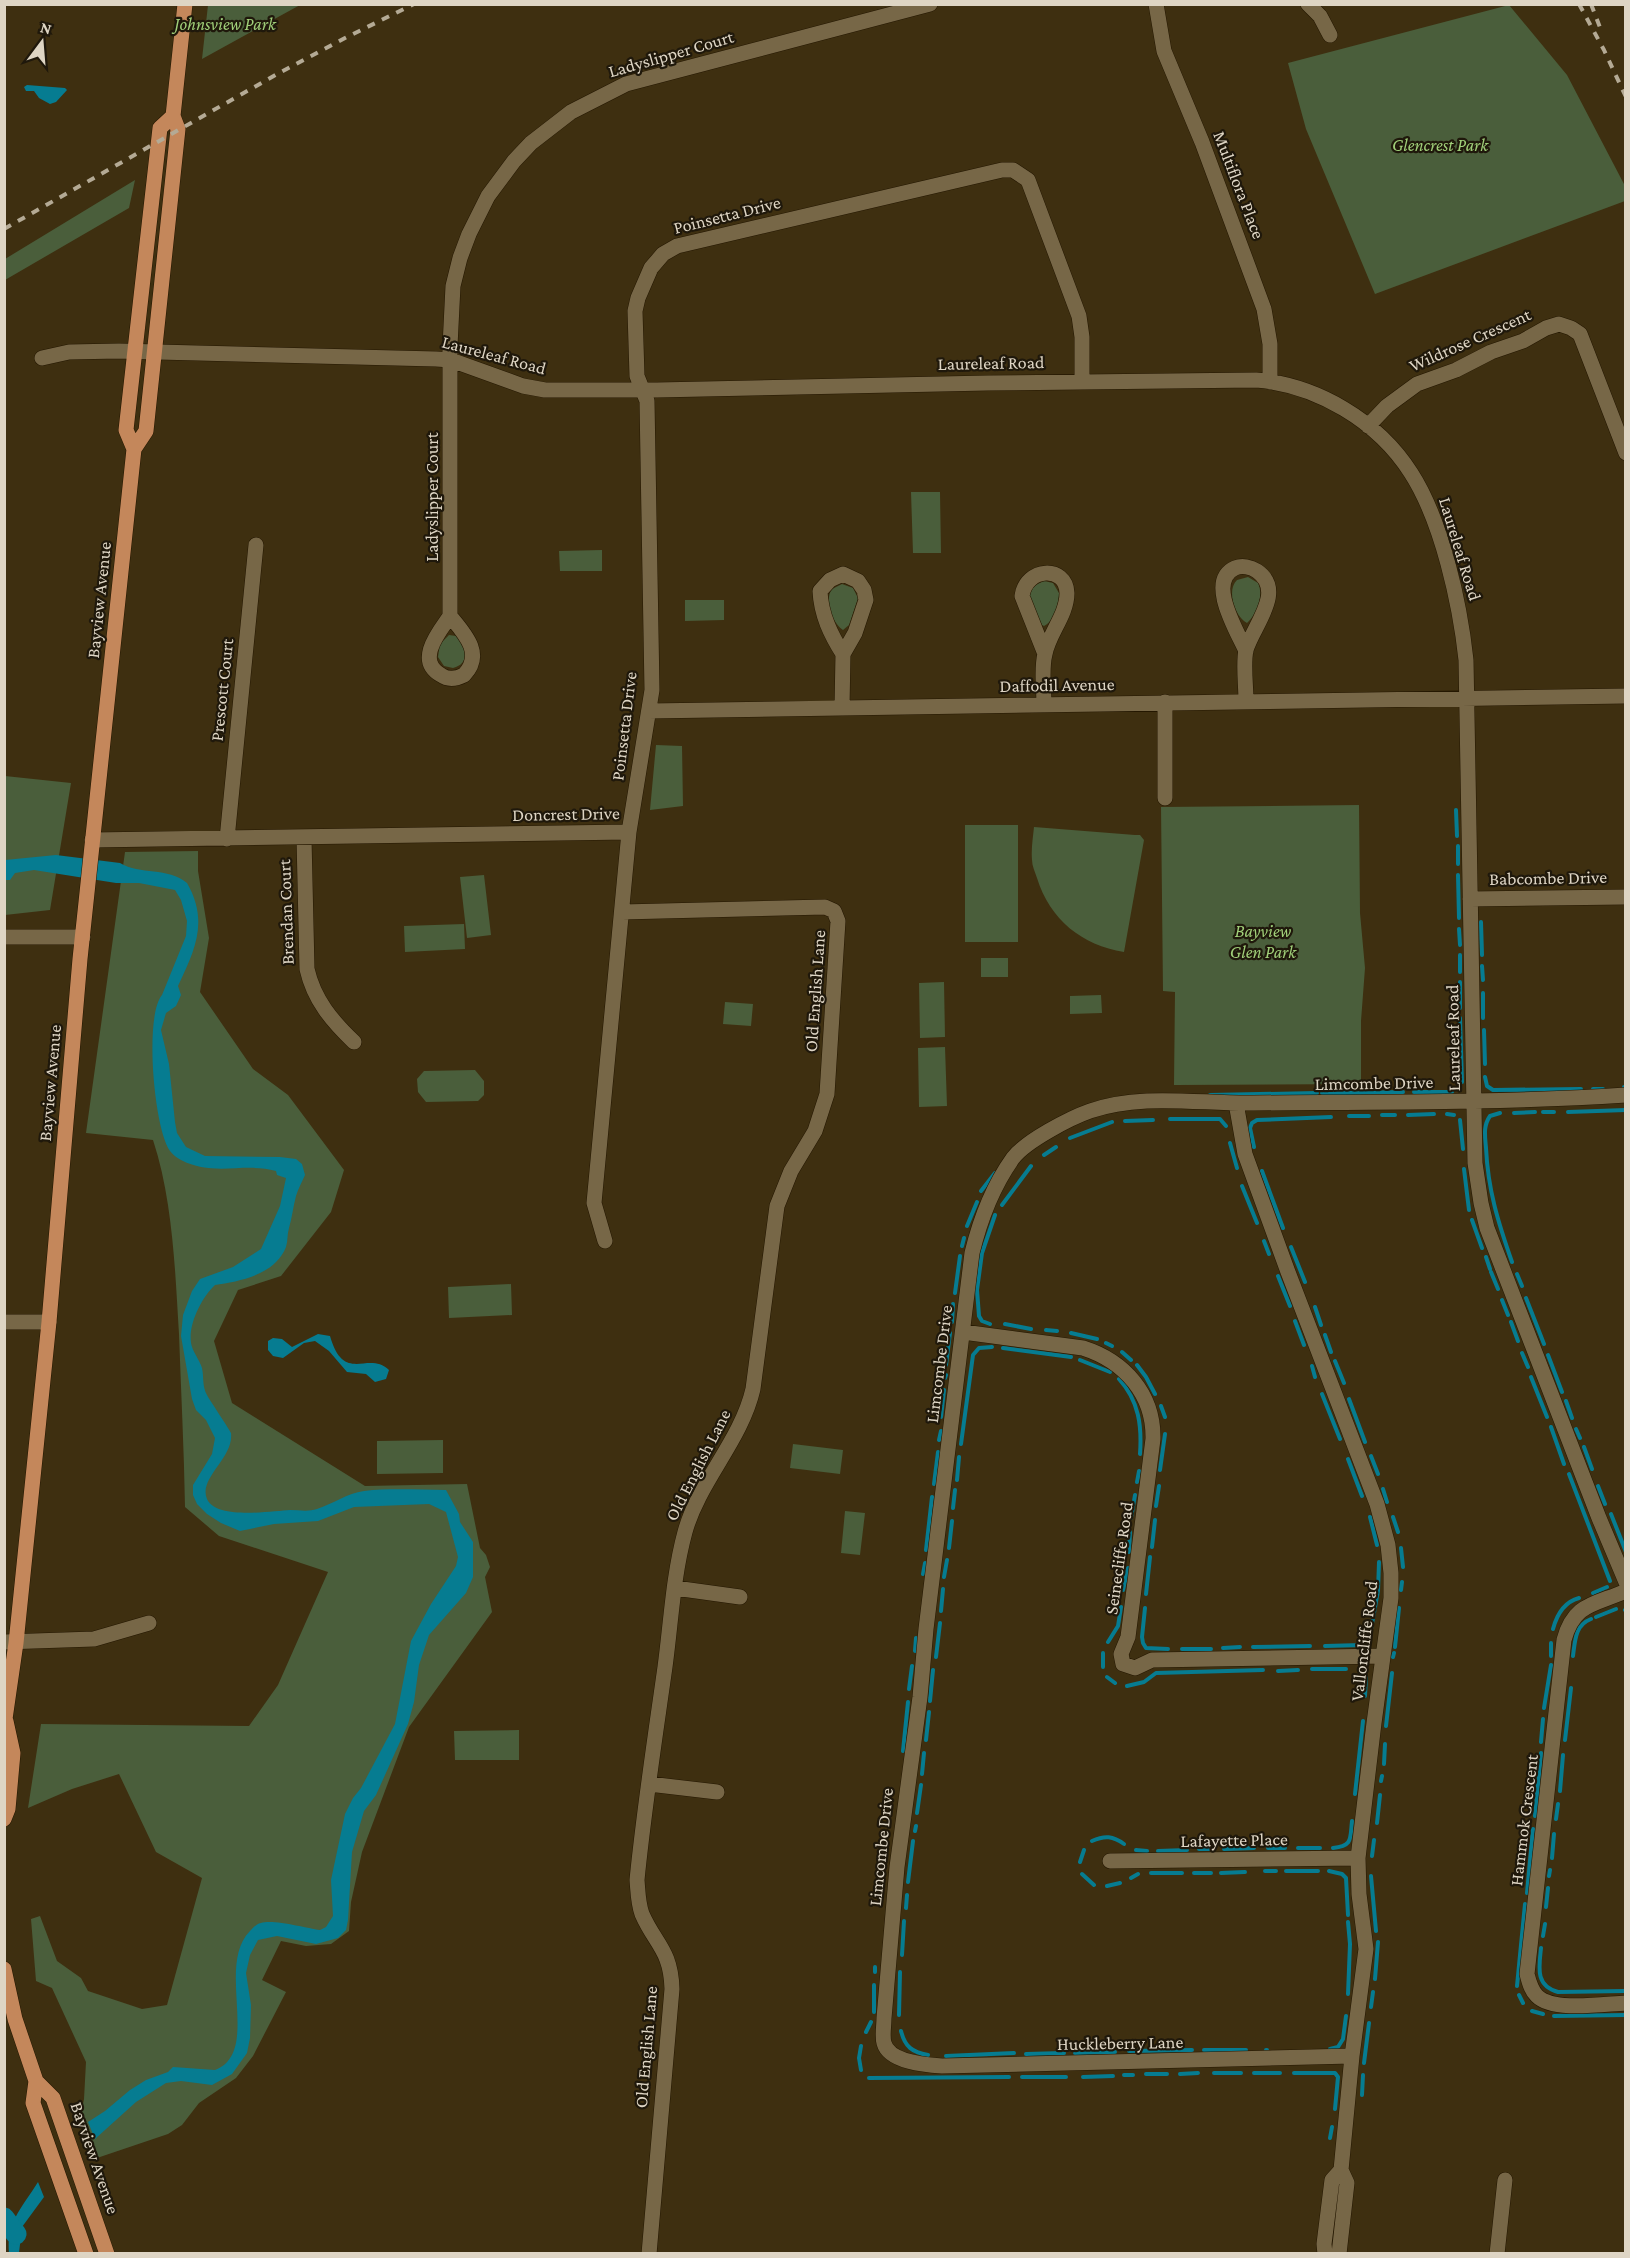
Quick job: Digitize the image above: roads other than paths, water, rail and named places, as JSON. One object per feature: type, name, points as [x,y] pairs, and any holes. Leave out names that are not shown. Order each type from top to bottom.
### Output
[{"type":"main road","name":"Bayview Avenue","points":[[4,1820],[8,1809],[13,1753],[5,1724],[10,1642],[49,1322],[83,937],[134,450],[146,431],[155,352],[178,129],[173,116],[185,4]]},
{"type":"main road","name":"Bayview Avenue","points":[[134,450],[126,430],[160,128],[173,116]]},
{"type":"main road","name":"Bayview Avenue","points":[[4,1969],[15,2019],[36,2080],[53,2098],[108,2252]]},
{"type":"main road","name":"Bayview Avenue","points":[[36,2080],[33,2103],[86,2253]]},
{"type":"main road","points":[[75,2253],[76,2224]]},
{"type":"street","name":"Ladyslipper Court","points":[[450,616],[450,360],[453,286],[459,258],[469,234],[488,196],[513,161],[531,143],[570,112],[626,84],[930,4]]},
{"type":"street","name":"Multiflora Place","points":[[1156,4],[1164,51],[1202,142],[1264,309],[1270,344],[1270,382]]},
{"type":"street","points":[[1308,4],[1320,16],[1330,35]]},
{"type":"street","name":"Poinsetta Drive","points":[[629,832],[652,679],[647,401],[637,376],[635,311],[638,298],[656,260],[669,250],[683,245],[1007,169],[1019,172],[1028,180],[1079,316],[1082,337],[1082,381]]},
{"type":"street","name":"Wildrose Crescent","points":[[1368,426],[1387,406],[1417,384],[1456,370],[1491,352],[1523,341],[1546,328],[1559,324],[1580,334],[1626,453]]},
{"type":"street","name":"Laureleaf Road","points":[[42,358],[69,352],[155,352],[279,353],[450,360],[534,388],[643,390],[1243,380],[1270,382],[1296,388],[1342,407],[1368,426],[1399,456],[1412,473],[1434,522],[1461,619],[1466,660],[1475,1162],[1481,1203],[1487,1227],[1599,1518],[1626,1582]]},
{"type":"street","name":"Prescott Court","points":[[226,839],[256,545]]},
{"type":"street","points":[[1245,701],[1246,651],[1269,596],[1268,583],[1263,576],[1254,568],[1245,567],[1230,572],[1222,586],[1223,598],[1246,651]]},
{"type":"street","points":[[1044,705],[1045,654],[1065,605],[1066,592],[1065,584],[1059,577],[1048,573],[1037,574],[1028,580],[1023,586],[1022,596],[1045,654]]},
{"type":"street","points":[[842,708],[843,654],[855,633],[866,600],[864,590],[858,581],[843,574],[830,580],[820,591],[820,605],[831,634],[843,654]]},
{"type":"street","points":[[1466,698],[1626,696]]},
{"type":"street","name":"Daffodil Avenue","points":[[649,711],[1466,698]]},
{"type":"street","points":[[1165,702],[1165,798]]},
{"type":"street","name":"Doncrest Drive","points":[[92,845],[226,839],[629,832],[594,1203],[605,1241]]},
{"type":"street","name":"Brendan Court","points":[[304,838],[307,969],[310,983],[316,998],[354,1042]]},
{"type":"street","name":"Babcombe Drive","points":[[1470,899],[1626,897]]},
{"type":"street","name":"Old English Lane","points":[[622,912],[825,907],[834,911],[838,921],[829,1078],[824,1106],[816,1131],[791,1172],[777,1206],[749,1407],[739,1430],[691,1514],[675,1588],[637,1880],[643,1916],[666,1954],[672,1977],[649,2253]]},
{"type":"street","points":[[4,937],[83,937]]},
{"type":"street","points":[[1474,1101],[1626,1095]]},
{"type":"street","name":"Limcombe Drive","points":[[892,2053],[884,2043],[884,2018],[897,1867],[920,1697],[926,1629],[972,1253],[979,1223],[1014,1156],[1040,1136],[1089,1112],[1108,1106],[1160,1101],[1236,1103],[1474,1101]]},
{"type":"street","name":"Valloncliffe Road","points":[[1236,1103],[1245,1154],[1377,1504],[1388,1545],[1391,1598],[1358,1858],[1359,1894],[1366,1949],[1352,2056],[1341,2170],[1347,2183],[1339,2253]]},
{"type":"street","points":[[4,1322],[49,1322]]},
{"type":"street","name":"Seinecliffe Road","points":[[963,1332],[1083,1348],[1100,1353],[1125,1370],[1136,1383],[1144,1399],[1153,1426],[1153,1439],[1128,1638],[1121,1654],[1123,1664],[1135,1668],[1152,1660],[1383,1656]]},
{"type":"street","points":[[675,1588],[740,1597]]},
{"type":"street","name":"Hammok Crescent","points":[[1626,1591],[1584,1608],[1574,1615],[1564,1640],[1527,1974],[1532,1989],[1546,2003],[1566,2005],[1626,2003]]},
{"type":"street","points":[[10,1642],[94,1639],[149,1623]]},
{"type":"street","points":[[649,1784],[717,1792]]},
{"type":"street","name":"Lafayette Place","points":[[1110,1861],[1358,1858]]},
{"type":"street","name":"Huckleberry Lane","points":[[892,2053],[913,2062],[954,2066],[1352,2056]]},
{"type":"street","name":"Valloncliffe Road","points":[[1325,2253],[1324,2244],[1332,2180],[1341,2170]]},
{"type":"street","points":[[1497,2253],[1505,2180]]},
{"type":"water","points":[[27,85],[67,90],[56,102],[50,104],[39,98],[34,91],[26,91],[24,87]]},
{"type":"water","points":[[56,855],[120,863],[136,869],[171,875],[187,883],[197,910],[197,935],[190,960],[178,986],[181,995],[176,1006],[166,1013],[161,1030],[169,1064],[177,1133],[186,1147],[205,1156],[296,1159],[302,1164],[305,1175],[296,1196],[287,1245],[281,1257],[256,1275],[215,1285],[200,1305],[193,1322],[192,1347],[202,1368],[205,1392],[231,1433],[227,1451],[207,1483],[207,1499],[212,1506],[232,1512],[307,1511],[364,1491],[446,1490],[459,1514],[460,1522],[473,1542],[473,1577],[466,1593],[429,1635],[419,1665],[414,1702],[408,1724],[376,1795],[364,1811],[352,1852],[346,1930],[338,1938],[316,1944],[277,1936],[258,1940],[250,1955],[246,1973],[251,2005],[250,2038],[247,2053],[232,2074],[212,2085],[181,2081],[166,2083],[136,2102],[95,2139],[88,2122],[146,2080],[168,2072],[173,2067],[215,2070],[229,2060],[235,2046],[238,2027],[236,1965],[240,1946],[253,1927],[261,1923],[273,1922],[320,1930],[326,1927],[333,1916],[331,1880],[345,1814],[395,1724],[411,1641],[431,1604],[456,1566],[458,1557],[446,1512],[429,1504],[354,1507],[318,1521],[274,1524],[240,1531],[221,1523],[197,1504],[193,1495],[193,1485],[212,1454],[215,1438],[206,1420],[196,1410],[192,1399],[181,1336],[183,1315],[192,1291],[200,1279],[233,1267],[261,1249],[280,1206],[286,1178],[277,1175],[276,1171],[264,1169],[205,1168],[178,1158],[170,1151],[164,1139],[156,1098],[153,1073],[153,1025],[157,1007],[186,936],[187,921],[181,900],[175,890],[139,883],[116,883],[34,870],[15,873],[10,880],[5,880],[5,860]]},
{"type":"water","points":[[318,1334],[330,1336],[336,1351],[342,1359],[349,1363],[373,1363],[389,1370],[386,1379],[375,1382],[366,1374],[347,1372],[329,1351],[315,1341],[304,1343],[283,1358],[273,1356],[268,1350],[268,1341],[273,1338],[282,1339],[292,1347]]},
{"type":"water","points":[[38,2182],[44,2197],[22,2227],[19,2253],[9,2253],[10,2232],[13,2224]]},
{"type":"waterway","points":[[1456,810],[1457,836]]},
{"type":"waterway","points":[[1458,846],[1458,864]]},
{"type":"waterway","points":[[1458,875],[1459,918]]},
{"type":"waterway","points":[[1481,922],[1482,955]]},
{"type":"waterway","points":[[1459,929],[1460,945]]},
{"type":"waterway","points":[[1460,955],[1460,972]]},
{"type":"waterway","points":[[1482,966],[1483,980]]},
{"type":"waterway","points":[[1460,982],[1460,1008]]},
{"type":"waterway","points":[[1483,993],[1483,1018]]},
{"type":"waterway","points":[[1460,1018],[1462,1082]]},
{"type":"waterway","points":[[1484,1030],[1485,1064]]},
{"type":"waterway","points":[[1485,1077],[1487,1086],[1493,1090],[1581,1089]]},
{"type":"waterway","points":[[1593,1089],[1603,1089]]},
{"type":"waterway","points":[[1359,1093],[1403,1092]]},
{"type":"waterway","points":[[1414,1092],[1452,1092]]},
{"type":"waterway","points":[[1210,1095],[1317,1093]]},
{"type":"waterway","points":[[1322,1093],[1356,1093]]},
{"type":"waterway","points":[[1568,1112],[1626,1110]]},
{"type":"waterway","points":[[1514,1113],[1535,1112]]},
{"type":"waterway","points":[[1543,1112],[1554,1112]]},
{"type":"waterway","points":[[1500,1113],[1490,1116],[1485,1127],[1487,1163],[1494,1206],[1512,1262]]},
{"type":"waterway","points":[[1408,1115],[1434,1114]]},
{"type":"waterway","points":[[1447,1114],[1454,1115]]},
{"type":"waterway","points":[[1382,1115],[1395,1115]]},
{"type":"waterway","points":[[1349,1116],[1369,1116]]},
{"type":"waterway","points":[[1254,1147],[1250,1128],[1257,1120],[1331,1117]]},
{"type":"waterway","points":[[1170,1119],[1220,1119],[1226,1126]]},
{"type":"waterway","points":[[1125,1121],[1153,1120]]},
{"type":"waterway","points":[[1460,1120],[1463,1149]]},
{"type":"waterway","points":[[1070,1138],[1112,1122]]},
{"type":"waterway","points":[[1230,1143],[1237,1168]]},
{"type":"waterway","points":[[1044,1155],[1056,1147]]},
{"type":"waterway","points":[[1002,1205],[1031,1166]]},
{"type":"waterway","points":[[1464,1169],[1469,1210]]},
{"type":"waterway","points":[[1262,1171],[1283,1228]]},
{"type":"waterway","points":[[981,1191],[995,1173]]},
{"type":"waterway","points":[[1242,1186],[1257,1223]]},
{"type":"waterway","points":[[967,1226],[977,1202]]},
{"type":"waterway","points":[[990,1324],[982,1321],[979,1316],[977,1290],[982,1253],[995,1215]]},
{"type":"waterway","points":[[1472,1220],[1482,1248]]},
{"type":"waterway","points":[[962,1246],[964,1238]]},
{"type":"waterway","points":[[1264,1241],[1269,1254]]},
{"type":"waterway","points":[[1291,1247],[1305,1282]]},
{"type":"waterway","points":[[955,1293],[960,1256]]},
{"type":"waterway","points":[[1486,1257],[1490,1269]]},
{"type":"waterway","points":[[1491,1272],[1498,1289]]},
{"type":"waterway","points":[[1517,1274],[1522,1286]]},
{"type":"waterway","points":[[1278,1276],[1290,1306]]},
{"type":"waterway","points":[[1526,1298],[1544,1344]]},
{"type":"waterway","points":[[1502,1300],[1508,1315]]},
{"type":"waterway","points":[[952,1322],[953,1304]]},
{"type":"waterway","points":[[1315,1307],[1321,1325]]},
{"type":"waterway","points":[[1295,1321],[1304,1345]]},
{"type":"waterway","points":[[1511,1322],[1518,1341]]},
{"type":"waterway","points":[[1005,1324],[1031,1329]]},
{"type":"waterway","points":[[1046,1330],[1057,1331]]},
{"type":"waterway","points":[[946,1365],[950,1333]]},
{"type":"waterway","points":[[1071,1333],[1097,1339]]},
{"type":"waterway","points":[[1325,1335],[1331,1352]]},
{"type":"waterway","points":[[1106,1343],[1112,1346]]},
{"type":"waterway","points":[[961,1444],[973,1355],[979,1348],[992,1347]]},
{"type":"waterway","points":[[1003,1348],[1071,1357]]},
{"type":"waterway","points":[[1122,1352],[1131,1360]]},
{"type":"waterway","points":[[1522,1353],[1528,1367]]},
{"type":"waterway","points":[[1548,1355],[1562,1392]]},
{"type":"waterway","points":[[1080,1360],[1110,1372]]},
{"type":"waterway","points":[[1335,1361],[1344,1383]]},
{"type":"waterway","points":[[1137,1365],[1155,1394]]},
{"type":"waterway","points":[[1312,1366],[1315,1377]]},
{"type":"waterway","points":[[1531,1377],[1547,1417]]},
{"type":"waterway","points":[[1119,1379],[1131,1396],[1138,1414],[1140,1454]]},
{"type":"waterway","points":[[941,1417],[944,1390]]},
{"type":"waterway","points":[[1322,1394],[1340,1439]]},
{"type":"waterway","points":[[1349,1399],[1365,1442]]},
{"type":"waterway","points":[[1566,1401],[1572,1418]]},
{"type":"waterway","points":[[1161,1406],[1165,1417]]},
{"type":"waterway","points":[[1551,1427],[1564,1464]]},
{"type":"waterway","points":[[1576,1429],[1580,1438]]},
{"type":"waterway","points":[[939,1440],[941,1431]]},
{"type":"waterway","points":[[1160,1470],[1165,1434]]},
{"type":"waterway","points":[[1584,1447],[1592,1469]]},
{"type":"waterway","points":[[934,1484],[938,1452]]},
{"type":"waterway","points":[[1371,1456],[1378,1474]]},
{"type":"waterway","points":[[957,1480],[959,1457]]},
{"type":"waterway","points":[[1348,1459],[1362,1496]]},
{"type":"waterway","points":[[1137,1482],[1139,1471]]},
{"type":"waterway","points":[[1569,1474],[1610,1581]]},
{"type":"waterway","points":[[1156,1506],[1159,1486]]},
{"type":"waterway","points":[[1598,1486],[1605,1504]]},
{"type":"waterway","points":[[1383,1489],[1387,1502]]},
{"type":"waterway","points":[[953,1508],[955,1490]]},
{"type":"waterway","points":[[1131,1518],[1135,1495]]},
{"type":"waterway","points":[[926,1550],[932,1497]]},
{"type":"waterway","points":[[1611,1514],[1626,1552]]},
{"type":"waterway","points":[[1370,1517],[1377,1545]]},
{"type":"waterway","points":[[1393,1517],[1398,1532]]},
{"type":"waterway","points":[[1152,1547],[1155,1520]]},
{"type":"waterway","points":[[949,1548],[952,1521]]},
{"type":"waterway","points":[[1129,1552],[1130,1532]]},
{"type":"waterway","points":[[1401,1548],[1403,1567]]},
{"type":"waterway","points":[[1146,1594],[1150,1557]]},
{"type":"waterway","points":[[944,1577],[947,1560]]},
{"type":"waterway","points":[[1325,1646],[1362,1645],[1369,1640],[1378,1591],[1379,1562]]},
{"type":"waterway","points":[[923,1574],[925,1563]]},
{"type":"waterway","points":[[1123,1590],[1128,1568]]},
{"type":"waterway","points":[[1401,1590],[1402,1582]]},
{"type":"waterway","points":[[1593,1593],[1607,1587]]},
{"type":"waterway","points":[[941,1611],[943,1589]]},
{"type":"waterway","points":[[1553,1629],[1562,1609],[1569,1602],[1579,1598]]},
{"type":"waterway","points":[[1108,1642],[1118,1626],[1121,1607]]},
{"type":"waterway","points":[[1145,1608],[1143,1643],[1146,1648],[1168,1649]]},
{"type":"waterway","points":[[1395,1647],[1399,1608]]},
{"type":"waterway","points":[[1596,1617],[1616,1609]]},
{"type":"waterway","points":[[1573,1656],[1579,1629],[1591,1619]]},
{"type":"waterway","points":[[936,1657],[940,1623]]},
{"type":"waterway","points":[[915,1651],[916,1638]]},
{"type":"waterway","points":[[1551,1643],[1551,1656]]},
{"type":"waterway","points":[[1253,1647],[1310,1646]]},
{"type":"waterway","points":[[1223,1648],[1240,1647]]},
{"type":"waterway","points":[[1182,1649],[1211,1649]]},
{"type":"waterway","points":[[1103,1653],[1103,1667]]},
{"type":"waterway","points":[[1393,1657],[1394,1653]]},
{"type":"waterway","points":[[1544,1708],[1551,1665]]},
{"type":"waterway","points":[[909,1689],[912,1666]]},
{"type":"waterway","points":[[1312,1669],[1346,1669]]},
{"type":"waterway","points":[[930,1701],[933,1670]]},
{"type":"waterway","points":[[1127,1686],[1144,1682],[1156,1673],[1263,1670]]},
{"type":"waterway","points":[[1278,1671],[1298,1670]]},
{"type":"waterway","points":[[1360,1670],[1366,1677],[1365,1696]]},
{"type":"waterway","points":[[1386,1726],[1392,1673]]},
{"type":"waterway","points":[[1107,1677],[1115,1683]]},
{"type":"waterway","points":[[1565,1740],[1571,1688]]},
{"type":"waterway","points":[[903,1751],[908,1702]]},
{"type":"waterway","points":[[926,1740],[929,1712]]},
{"type":"waterway","points":[[1541,1742],[1543,1719]]},
{"type":"waterway","points":[[1355,1794],[1363,1721]]},
{"type":"waterway","points":[[1384,1764],[1385,1744]]},
{"type":"waterway","points":[[922,1774],[924,1753]]},
{"type":"waterway","points":[[1535,1816],[1541,1753]]},
{"type":"waterway","points":[[1560,1791],[1563,1755]]},
{"type":"waterway","points":[[1381,1781],[1382,1776]]},
{"type":"waterway","points":[[917,1813],[921,1785]]},
{"type":"waterway","points":[[1377,1823],[1380,1795]]},
{"type":"waterway","points":[[1556,1819],[1558,1804]]},
{"type":"waterway","points":[[1333,1848],[1347,1843],[1352,1821]]},
{"type":"waterway","points":[[915,1831],[916,1826]]},
{"type":"waterway","points":[[1527,1893],[1533,1829]]},
{"type":"waterway","points":[[1552,1858],[1554,1834]]},
{"type":"waterway","points":[[1092,1841],[1109,1837],[1124,1844]]},
{"type":"waterway","points":[[1372,1856],[1374,1840]]},
{"type":"waterway","points":[[908,1882],[913,1841]]},
{"type":"waterway","points":[[1224,1849],[1254,1848]]},
{"type":"waterway","points":[[1268,1848],[1285,1848]]},
{"type":"waterway","points":[[1298,1848],[1320,1848]]},
{"type":"waterway","points":[[1199,1849],[1210,1849]]},
{"type":"waterway","points":[[1080,1862],[1084,1850]]},
{"type":"waterway","points":[[1136,1850],[1147,1851]]},
{"type":"waterway","points":[[1158,1851],[1187,1850]]},
{"type":"waterway","points":[[1549,1876],[1550,1870]]},
{"type":"waterway","points":[[1265,1871],[1276,1871]]},
{"type":"waterway","points":[[1286,1871],[1318,1871]]},
{"type":"waterway","points":[[1329,1871],[1342,1874],[1346,1878],[1348,1915]]},
{"type":"waterway","points":[[1221,1873],[1245,1872]]},
{"type":"waterway","points":[[1151,1873],[1182,1873]]},
{"type":"waterway","points":[[1194,1873],[1211,1873]]},
{"type":"waterway","points":[[1082,1874],[1094,1885]]},
{"type":"waterway","points":[[1131,1878],[1138,1874]]},
{"type":"waterway","points":[[1371,1876],[1376,1931]]},
{"type":"waterway","points":[[1107,1886],[1120,1883]]},
{"type":"waterway","points":[[1546,1907],[1548,1888]]},
{"type":"waterway","points":[[906,1908],[907,1895]]},
{"type":"waterway","points":[[1517,1986],[1525,1904]]},
{"type":"waterway","points":[[902,1955],[904,1921]]},
{"type":"waterway","points":[[1348,1922],[1350,1944],[1348,1994]]},
{"type":"waterway","points":[[1543,1936],[1545,1924]]},
{"type":"waterway","points":[[1375,1979],[1378,1942]]},
{"type":"waterway","points":[[1541,1948],[1540,1975],[1545,1985],[1551,1989],[1558,1992],[1626,1991]]},
{"type":"waterway","points":[[875,1967],[875,1972]]},
{"type":"waterway","points":[[899,2015],[900,1972]]},
{"type":"waterway","points":[[874,1985],[874,2012]]},
{"type":"waterway","points":[[1371,2007],[1373,1992]]},
{"type":"waterway","points":[[1519,1995],[1523,2003]]},
{"type":"waterway","points":[[1532,2011],[1543,2014]]},
{"type":"waterway","points":[[1554,2016],[1626,2015]]},
{"type":"waterway","points":[[1330,2049],[1338,2047],[1343,2039],[1346,2016]]},
{"type":"waterway","points":[[866,2032],[871,2022]]},
{"type":"waterway","points":[[1364,2063],[1369,2023]]},
{"type":"waterway","points":[[901,2031],[910,2048],[928,2055]]},
{"type":"waterway","points":[[861,2046],[859,2058],[861,2070]]},
{"type":"waterway","points":[[1129,2051],[1192,2050]]},
{"type":"waterway","points":[[1204,2050],[1246,2050]]},
{"type":"waterway","points":[[1075,2053],[1115,2052]]},
{"type":"waterway","points":[[946,2056],[1014,2053]]},
{"type":"waterway","points":[[1026,2054],[1064,2053]]},
{"type":"waterway","points":[[1180,2074],[1198,2073]]},
{"type":"waterway","points":[[1214,2073],[1241,2073]]},
{"type":"waterway","points":[[1254,2073],[1280,2073]]},
{"type":"waterway","points":[[1294,2073],[1335,2073],[1338,2077],[1335,2109]]},
{"type":"waterway","points":[[1146,2074],[1167,2074]]},
{"type":"waterway","points":[[1124,2075],[1133,2075]]},
{"type":"waterway","points":[[1362,2095],[1363,2075]]},
{"type":"waterway","points":[[1083,2077],[1113,2076]]},
{"type":"waterway","points":[[869,2078],[1009,2077]]},
{"type":"waterway","points":[[1022,2077],[1066,2077]]},
{"type":"waterway","points":[[1330,2138],[1332,2127]]},
{"type":"waterway","points":[[4,2218],[16,2234]]},
{"type":"railway","points":[[4,229],[279,73],[414,4]]},
{"type":"railway","points":[[1579,4],[1626,97]]},
{"type":"railway","points":[[1591,4],[1601,30]]},
{"type":"park label","name":"Johnsview Park","points":[[225,24]]},
{"type":"park label","name":"Glencrest Park","points":[[1440,145]]},
{"type":"park label","name":"Bayview Glen Park","points":[[1263,941]]}]
